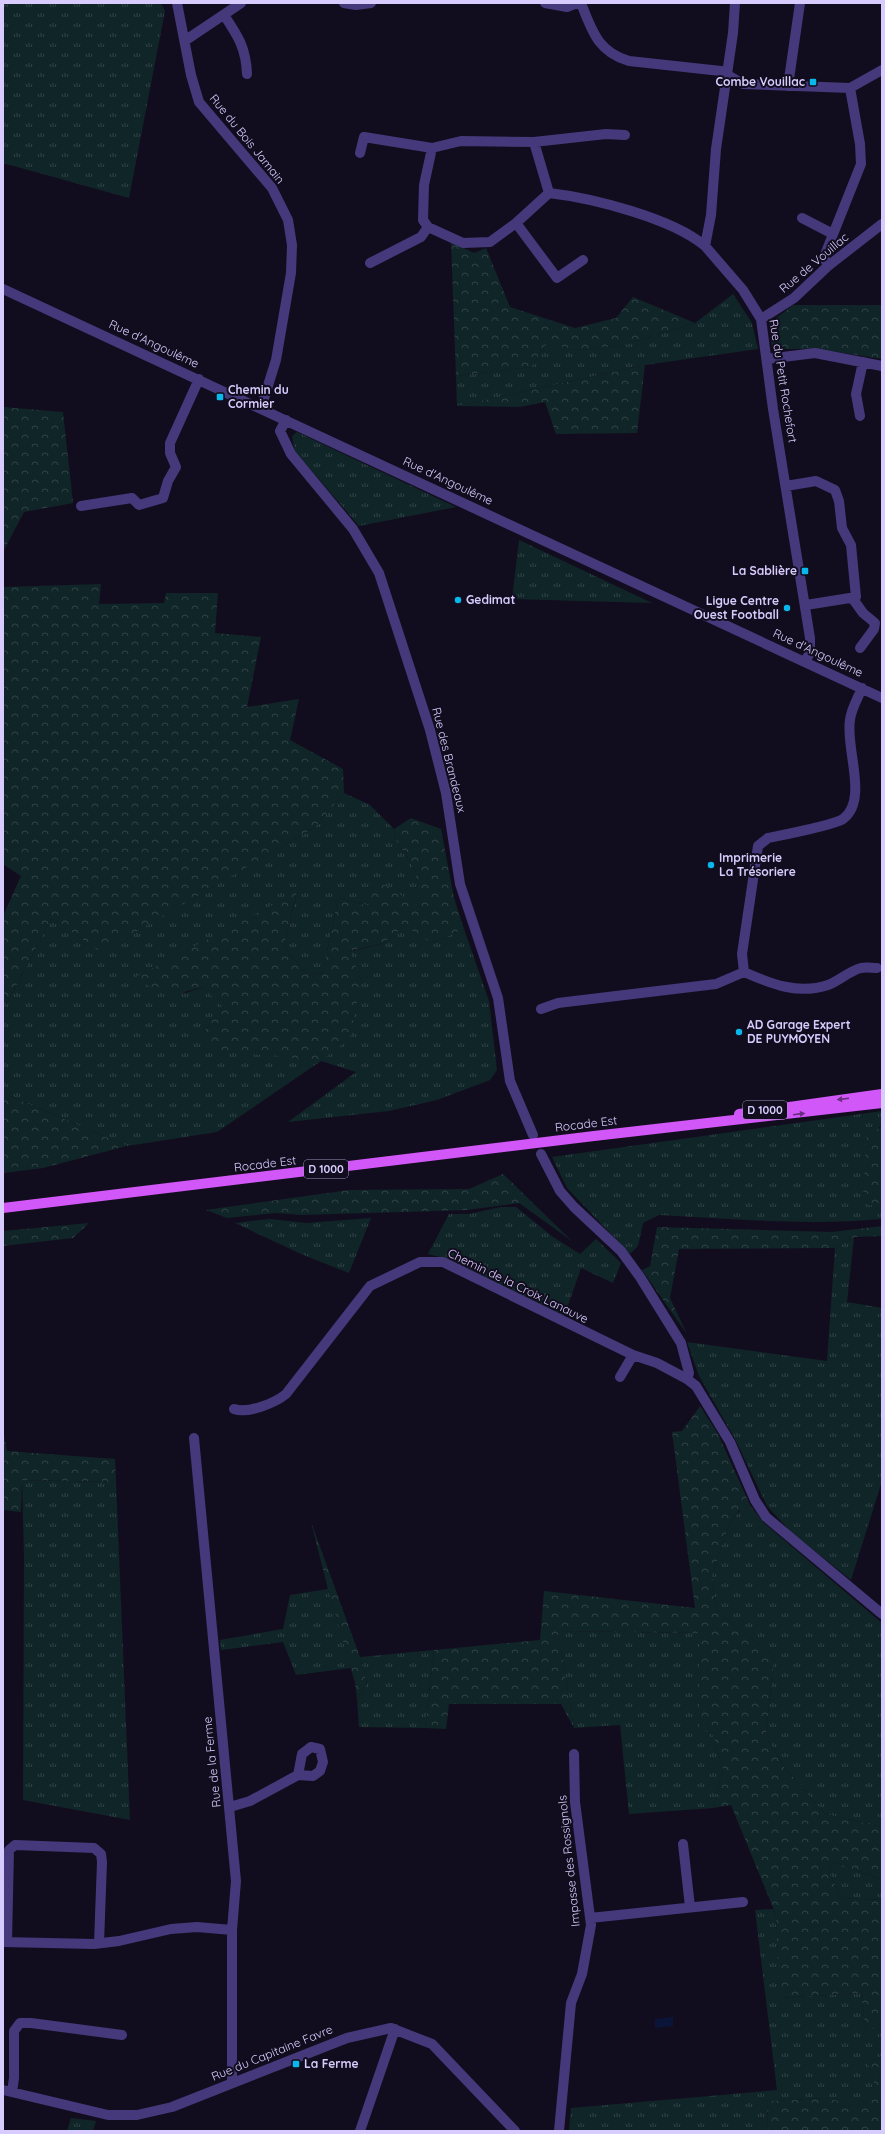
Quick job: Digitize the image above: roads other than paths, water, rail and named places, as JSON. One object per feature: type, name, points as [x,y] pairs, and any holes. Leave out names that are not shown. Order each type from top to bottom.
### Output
[{"type":"main road","name":"Rocade Est","points":[[649,1130],[805,1104],[882,1094]]},
{"type":"main road","name":"Rocade Est","points":[[3,1208],[882,1103]]},
{"type":"street","name":"Rue du Bois Jamain","points":[[177,3],[186,40],[191,75],[199,102],[272,188],[288,220],[292,245],[291,273],[276,360],[261,408]]},
{"type":"street","points":[[186,40],[241,3]]},
{"type":"street","points":[[344,3],[356,5],[371,3]]},
{"type":"street","points":[[545,3],[567,7],[577,3]]},
{"type":"street","points":[[581,3],[598,42],[615,57],[629,60],[721,70],[743,84],[850,88],[882,70]]},
{"type":"street","points":[[704,246],[711,215],[716,149],[733,33],[735,3]]},
{"type":"street","points":[[788,86],[800,3]]},
{"type":"street","points":[[224,15],[239,38],[246,57],[246,74]]},
{"type":"street","points":[[828,266],[824,257],[861,164],[860,144],[850,88]]},
{"type":"street","points":[[360,152],[364,137],[432,148],[461,141],[534,142],[606,134],[625,135]]},
{"type":"street","points":[[432,148],[424,185],[423,220],[428,227],[463,243],[490,242],[516,223],[549,193],[534,142]]},
{"type":"street","name":"Rue du Petit Rochefort","points":[[549,193],[602,203],[643,215],[694,237],[704,246],[743,290],[761,320],[806,605],[810,638],[810,653],[805,661]]},
{"type":"street","points":[[802,218],[833,234]]},
{"type":"street","points":[[516,223],[557,278],[583,260]]},
{"type":"street","name":"Rue de Vouillac","points":[[761,320],[794,298],[828,266],[882,224]]},
{"type":"street","points":[[370,263],[421,237],[428,227]]},
{"type":"street","name":"Rue d'Angoulême","points":[[3,288],[882,698]]},
{"type":"street","points":[[767,360],[815,353],[882,366]]},
{"type":"street","points":[[860,416],[856,394],[863,362]]},
{"type":"street","points":[[81,506],[132,498],[139,505],[163,498],[168,481],[176,467],[170,453],[170,443],[199,379]]},
{"type":"street","name":"Rue des Brandeaux","points":[[286,420],[280,431],[291,454],[353,529],[371,557],[381,580],[430,730],[446,793],[462,890],[498,998],[510,1081],[533,1135]]},
{"type":"street","points":[[786,486],[820,481],[830,486],[837,494],[842,528],[851,545],[857,591],[856,597],[853,599],[806,605]]},
{"type":"street","points":[[853,599],[863,613],[875,623],[874,629],[860,648]]},
{"type":"street","points":[[744,972],[742,954],[758,846],[768,838],[842,820],[852,810],[856,798],[849,733],[850,719],[862,688]]},
{"type":"street","points":[[541,1009],[566,1002],[716,984],[744,972],[765,981],[795,989],[815,988],[829,984],[861,968],[877,968]]},
{"type":"street","points":[[541,1154],[560,1191],[574,1207],[622,1251],[640,1276],[681,1342],[689,1372],[687,1378],[696,1386],[730,1442],[755,1500],[766,1517],[882,1614]]},
{"type":"street","name":"Chemin de la Croix Lanauve","points":[[234,1409],[245,1411],[280,1400],[370,1286],[420,1262],[442,1262],[633,1355],[657,1363],[687,1378]]},
{"type":"street","points":[[620,1377],[633,1355]]},
{"type":"street","name":"Rue de la Ferme","points":[[194,1438],[236,1881],[232,1930],[232,2083]]},
{"type":"street","name":"Impasse des Rossignols","points":[[559,2131],[571,2003],[582,1974],[591,1925],[575,1802],[574,1754]]},
{"type":"street","points":[[230,1807],[250,1801],[298,1775]]},
{"type":"street","points":[[683,1844],[690,1908]]},
{"type":"street","points":[[99,1943],[102,1870],[101,1854],[94,1848],[15,1845],[9,1850],[5,1942],[99,1943],[119,1941],[171,1929],[197,1927],[232,1930]]},
{"type":"street","points":[[590,1918],[743,1902]]},
{"type":"street","points":[[8,2091],[14,2078],[14,2031],[20,2023],[32,2023],[122,2035]]},
{"type":"street","name":"Rue du Capitaine Favre","points":[[8,2091],[108,2115],[137,2115],[172,2107],[347,2038],[391,2028],[432,2044],[515,2131]]},
{"type":"street","points":[[360,2131],[395,2029]]},
{"type":"water","points":[[673,2017],[673,2026],[655,2028],[655,2019]]},
{"type":"place","name":"Combe Vouillac","points":[[813,82]]},
{"type":"place","name":"Chemin du Cormier","points":[[220,397]]},
{"type":"place","name":"La Sablière","points":[[805,571]]},
{"type":"place","name":"Gedimat","points":[[458,600]]},
{"type":"place","name":"Ligue Centre Ouest Football","points":[[787,608]]},
{"type":"place","name":"Imprimerie La Trésoriere","points":[[711,865]]},
{"type":"place","name":"AD Garage Expert DE PUYMOYEN","points":[[739,1032]]},
{"type":"place","name":"La Ferme","points":[[296,2064]]}]
